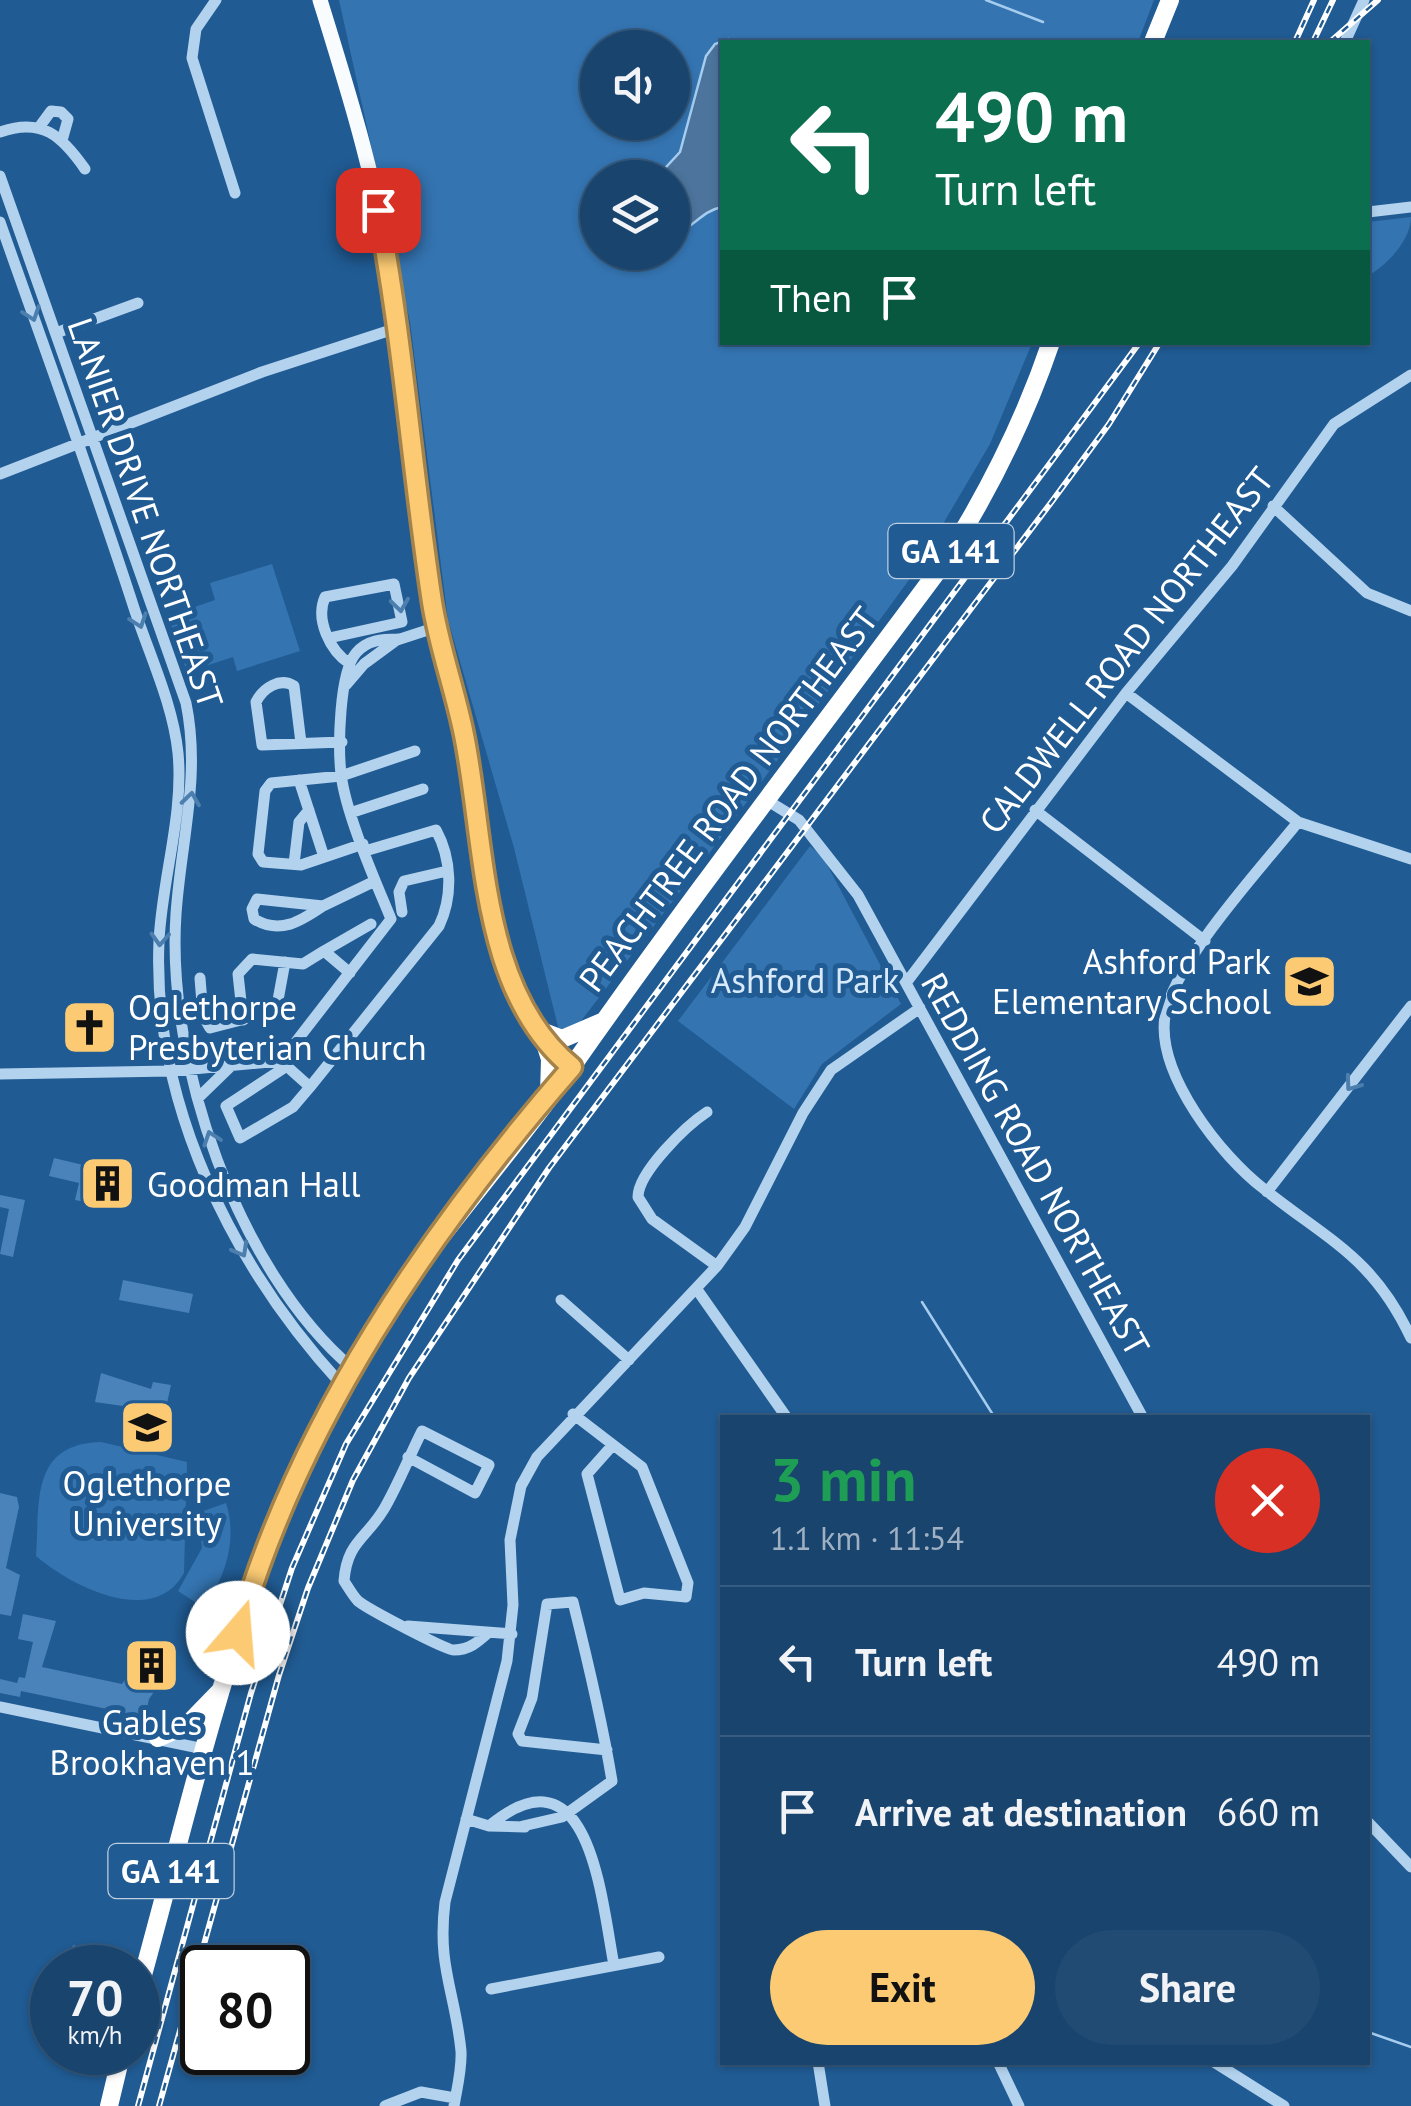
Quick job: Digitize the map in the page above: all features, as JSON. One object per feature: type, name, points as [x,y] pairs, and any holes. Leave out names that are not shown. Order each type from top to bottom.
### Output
[{"type":"highway","points":[[1154,40],[1170,0]]},
{"type":"highway","name":"PEACHTREE ROAD NORTHEAST","points":[[151,1945],[221,1690],[268,1540],[341,1384],[403,1289],[572,1067],[979,508],[1032,399],[1050,345]]},
{"type":"highway","points":[[540,1031],[562,1039],[604,1021]]},
{"type":"highway","points":[[540,1031],[550,1059],[549,1095]]},
{"type":"highway","points":[[158,1738],[187,1725],[221,1690]]},
{"type":"highway","points":[[109,2106],[116,2075]]},
{"type":"main road","points":[[320,0],[372,183],[397,328],[437,627],[463,732],[492,926],[510,974],[540,1031],[572,1067]]},
{"type":"street","points":[[216,0],[196,28],[192,58],[235,192]]},
{"type":"street","points":[[1345,40],[1364,0]]},
{"type":"street","points":[[40,126],[52,111],[62,112],[68,119],[63,137]]},
{"type":"street","points":[[0,132],[40,126],[63,137],[84,169]]},
{"type":"street","name":"LANIER DRIVE NORTHEAST","points":[[0,176],[186,704],[194,744],[194,779],[176,915],[190,1069],[198,1098],[224,1175],[264,1254],[308,1322],[352,1368]]},
{"type":"street","points":[[1370,212],[1411,207]]},
{"type":"street","name":"LANIER DRIVE NORTHEAST","points":[[0,223],[149,650],[178,754],[159,955],[172,1071],[198,1155],[231,1231],[282,1317],[341,1384]]},
{"type":"street","points":[[56,333],[138,304]]},
{"type":"street","points":[[0,474],[78,440],[397,328]]},
{"type":"street","name":"CALDWELL ROAD NORTHEAST","points":[[906,983],[1126,693],[1232,566],[1334,424],[1411,375]]},
{"type":"street","points":[[1273,506],[1367,593],[1411,611]]},
{"type":"street","points":[[328,638],[402,622],[394,584],[325,597],[320,607],[328,638],[337,656],[350,664]]},
{"type":"street","points":[[346,685],[352,667],[365,653],[437,627]]},
{"type":"street","points":[[398,639],[371,643],[350,664],[341,776],[353,812],[364,848],[375,881],[392,919],[284,1064],[226,1106],[240,1138],[293,1107],[439,926],[448,906],[447,871],[436,830],[364,848],[294,864],[260,858],[260,803],[271,784],[341,776],[415,752]]},
{"type":"street","points":[[302,743],[294,686],[276,684],[264,690],[256,702],[262,744],[302,743],[342,742]]},
{"type":"street","points":[[1126,693],[1298,822],[1411,858]]},
{"type":"street","points":[[299,780],[324,857]]},
{"type":"street","points":[[353,812],[423,789]]},
{"type":"street","name":"REDDING ROAD NORTHEAST","points":[[768,801],[800,820],[858,895],[1141,1415]]},
{"type":"street","points":[[294,864],[299,822],[309,810]]},
{"type":"street","points":[[1035,810],[1205,940]]},
{"type":"street","points":[[1298,822],[1205,940],[1165,1016],[1170,1060],[1196,1114],[1233,1163],[1368,1268],[1411,1338]]},
{"type":"street","points":[[402,912],[399,892],[404,880],[447,871]]},
{"type":"street","points":[[323,906],[257,899],[252,909],[254,919],[262,924],[293,926],[323,906],[375,881]]},
{"type":"street","points":[[244,1020],[238,974],[252,959],[304,964],[371,924]]},
{"type":"street","points":[[324,952],[350,973]]},
{"type":"street","points":[[200,978],[207,1026],[244,1020],[280,1008],[285,962]]},
{"type":"street","points":[[1266,1192],[1411,1006]]},
{"type":"street","points":[[374,2106],[424,2094],[454,2102],[461,2054],[444,1976],[440,1935],[512,1634],[510,1540],[514,1512],[536,1457],[572,1414],[698,1291],[745,1227],[802,1113],[831,1070],[920,1008]]},
{"type":"street","points":[[0,1074],[172,1071],[284,1064],[310,1087]]},
{"type":"street","points":[[198,1098],[231,1066]]},
{"type":"street","points":[[206,1068],[210,1087]]},
{"type":"street","points":[[707,1112],[687,1125],[640,1184],[638,1197],[652,1220],[717,1266]]},
{"type":"street","points":[[698,1291],[785,1415]]},
{"type":"street","points":[[561,1300],[629,1360]]},
{"type":"street","points":[[572,1414],[642,1467],[688,1582],[686,1597],[644,1594],[620,1600],[587,1474],[611,1447]]},
{"type":"street","points":[[408,1457],[475,1493],[489,1466],[422,1431],[408,1457],[383,1510],[346,1554],[344,1582],[358,1601],[414,1626],[512,1634]]},
{"type":"street","points":[[466,1819],[489,1826],[538,1826],[566,1813],[612,1781],[606,1750],[573,1602],[547,1604],[532,1698],[518,1734],[522,1741],[536,1745],[606,1750]]},
{"type":"street","points":[[414,1626],[434,1646],[455,1650],[476,1644],[484,1632]]},
{"type":"street","points":[[0,1707],[204,1749]]},
{"type":"street","points":[[489,1826],[530,1802],[556,1802],[566,1813],[595,1866],[614,1965]]},
{"type":"street","points":[[1370,1824],[1411,1867]]},
{"type":"street","points":[[490,1989],[659,1956]]},
{"type":"street","points":[[818,2065],[824,2106]]},
{"type":"street","points":[[999,2065],[1019,2106]]},
{"type":"street","points":[[1219,2065],[1284,2106]]},
{"type":"green space","points":[[339,0],[1154,0],[1139,40],[720,40],[720,345],[1031,345],[990,444],[914,573],[711,851],[568,1038],[561,1039],[514,848],[448,620],[410,322]]},
{"type":"green space","points":[[1411,217],[1397,251],[1370,275],[1370,222]]},
{"type":"green space","points":[[272,564],[300,651],[237,671],[233,657],[187,672],[168,616],[215,600],[210,583]]},
{"type":"green space","name":"Ashford Park","points":[[810,846],[823,857],[901,1004],[822,1064],[794,1109],[678,1021]]},
{"type":"green space","points":[[101,1442],[187,1462],[184,1573],[171,1589],[153,1598],[133,1600],[91,1590],[36,1556],[40,1497],[50,1465],[61,1453],[78,1445]]},
{"type":"green space","points":[[226,1503],[230,1544],[218,1584],[204,1608],[178,1591],[202,1548],[198,1513]]},
{"type":"shaded area","points":[[720,42],[720,208],[690,226],[690,160],[673,160],[683,140],[690,140],[690,115],[706,56]]},
{"type":"building","name":"Goodman Hall","points":[[54,1158],[104,1170],[103,1176],[133,1183],[129,1201],[99,1194],[96,1209],[85,1207],[86,1202],[75,1200],[79,1183],[49,1176]]},
{"type":"building","points":[[0,1195],[25,1200],[13,1257],[0,1254],[9,1209],[0,1207]]},
{"type":"building","points":[[123,1280],[193,1294],[189,1313],[119,1300]]},
{"type":"building","points":[[101,1373],[151,1389],[153,1382],[171,1385],[165,1412],[95,1402]]},
{"type":"building","points":[[0,1493],[17,1497],[19,1507],[6,1568],[20,1575],[11,1616],[0,1614]]},
{"type":"building","name":"Gables Brookhaven 1","points":[[23,1614],[56,1621],[42,1667],[122,1684],[146,1649],[172,1666],[149,1699],[145,1717],[21,1691],[20,1697],[0,1693],[0,1679],[17,1683],[19,1677],[25,1678],[33,1642],[18,1639]]},
{"type":"waterway","points":[[986,0],[1043,22]]},
{"type":"waterway","points":[[922,1302],[993,1415]]},
{"type":"waterway","points":[[1370,2033],[1411,2047]]},
{"type":"railway","points":[[1296,40],[1314,0]]},
{"type":"railway","points":[[1314,40],[1333,0]]},
{"type":"railway","points":[[1332,40],[1378,0]]},
{"type":"railway","points":[[138,2106],[251,1693],[292,1568],[346,1444],[458,1260],[1138,345]]},
{"type":"railway","points":[[159,2106],[279,1675],[308,1588],[353,1480],[409,1378],[549,1168],[1053,500],[1109,424],[1158,345]]},
{"type":"place","name":"Ashford Park Elementary School","points":[[1310,981]]},
{"type":"place","name":"Oglethorpe Presbyterian Church","points":[[89,1027]]},
{"type":"place","name":"Goodman Hall","points":[[108,1184]]},
{"type":"place","name":"Oglethorpe University","points":[[147,1427]]},
{"type":"place","name":"Gables Brookhaven 1","points":[[152,1666]]},
{"type":"route","points":[[238,1633],[268,1540],[341,1384],[392,1304],[572,1067],[556,1054],[540,1031],[510,974],[492,926],[472,779],[432,601],[378,210]]}]
